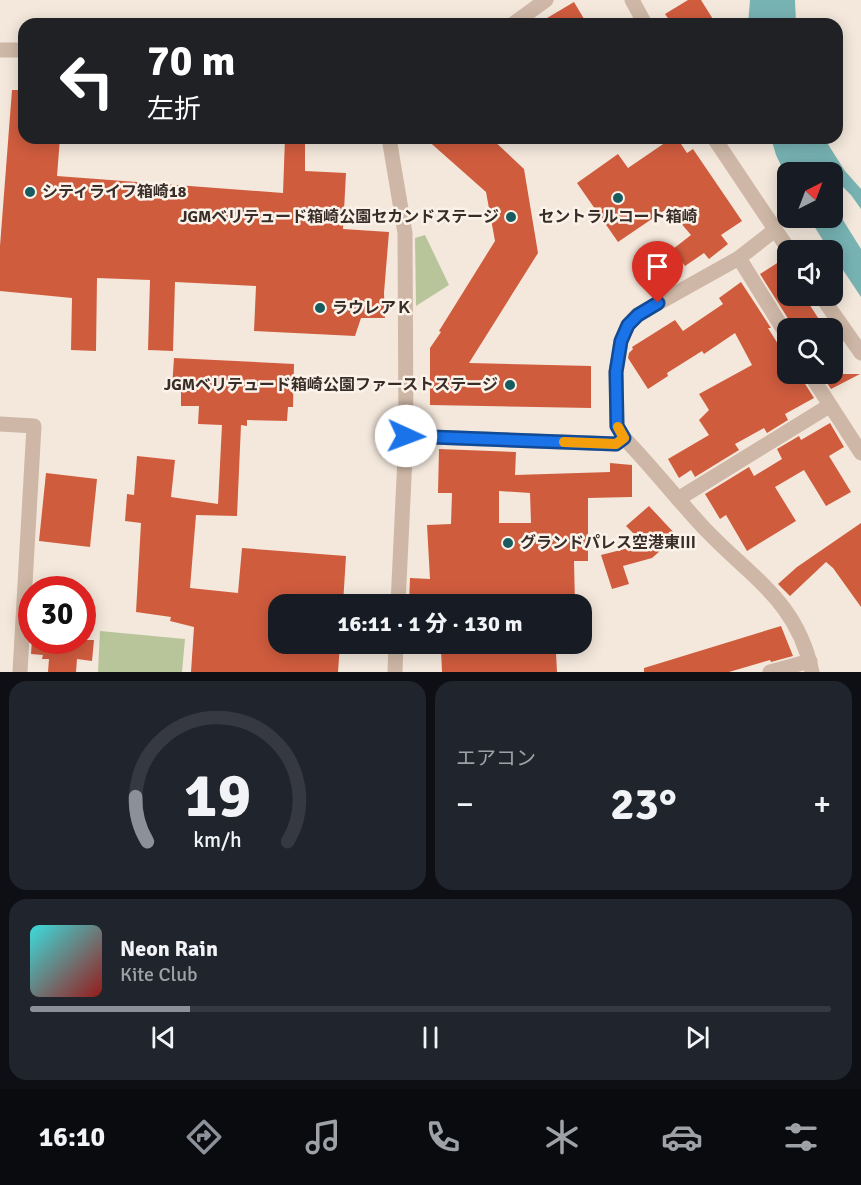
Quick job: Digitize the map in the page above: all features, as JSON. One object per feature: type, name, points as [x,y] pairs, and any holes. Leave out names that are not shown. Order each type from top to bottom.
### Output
[{"type":"street","points":[[521,18],[546,0]]},
{"type":"street","points":[[632,0],[642,18]]},
{"type":"street","points":[[0,50],[18,50]]},
{"type":"street","points":[[390,144],[405,233],[406,436],[398,594]]},
{"type":"street","points":[[718,144],[782,240]]},
{"type":"street","points":[[771,672],[811,666],[797,626],[780,602],[704,528],[624,438],[617,426],[616,372],[621,341],[628,325],[638,315],[739,258],[776,230]]},
{"type":"street","points":[[739,258],[777,319]]},
{"type":"street","points":[[828,306],[861,353]]},
{"type":"street","points":[[816,384],[861,453]]},
{"type":"street","points":[[678,499],[829,406]]},
{"type":"street","points":[[0,424],[34,426],[20,672]]},
{"type":"street","points":[[406,436],[616,444],[624,438]]},
{"type":"street","points":[[395,672],[396,654]]},
{"type":"green space","points":[[425,235],[449,285],[416,306],[415,238]]},
{"type":"green space","points":[[100,631],[185,639],[182,672],[98,672]]},
{"type":"water","points":[[750,0],[795,0],[796,18],[748,18]]},
{"type":"water","points":[[773,144],[828,144],[839,162],[779,162]]},
{"type":"water","points":[[843,168],[861,189],[861,209],[843,187]]},
{"type":"water","points":[[843,220],[861,249],[861,297],[843,270],[843,240],[823,240],[815,228],[843,228]]},
{"type":"building","points":[[688,0],[701,0],[712,18],[668,18],[665,14]]},
{"type":"building","points":[[574,2],[583,18],[547,18]]},
{"type":"building","points":[[12,90],[18,90],[18,144],[60,144],[57,176],[283,193],[285,144],[305,144],[305,171],[346,173],[343,229],[389,232],[384,293],[385,318],[361,318],[355,336],[254,331],[256,286],[175,282],[173,351],[148,350],[150,280],[97,278],[96,351],[71,350],[72,298],[0,291],[0,246]]},
{"type":"building","points":[[432,144],[497,144],[524,169],[538,253],[469,363],[591,366],[591,408],[430,405],[430,348],[495,241],[486,192]]},
{"type":"building","points":[[663,144],[681,144],[687,153],[693,149],[742,221],[721,235],[728,244],[709,259],[704,253],[685,266],[673,249],[691,235],[668,208],[618,242],[577,183],[618,154],[628,168]]},
{"type":"building","points":[[777,263],[777,301],[760,274]]},
{"type":"building","points":[[741,282],[771,328],[768,328],[777,342],[777,384],[805,384],[814,398],[785,414],[788,420],[767,433],[764,428],[735,444],[739,450],[695,477],[691,470],[679,478],[668,459],[709,435],[699,420],[709,410],[699,394],[752,365],[735,333],[704,354],[702,351],[667,373],[668,376],[648,389],[628,358],[629,353],[632,347],[675,320],[683,331],[723,304],[719,298]]},
{"type":"building","points":[[780,306],[810,306],[818,318],[788,318]]},
{"type":"building","points":[[174,358],[294,364],[293,407],[288,407],[287,421],[247,420],[247,426],[241,425],[237,516],[196,515],[190,588],[238,593],[242,548],[346,556],[344,594],[268,594],[268,654],[339,654],[338,672],[191,672],[194,627],[170,621],[171,617],[136,612],[141,523],[125,521],[127,494],[134,495],[137,456],[175,460],[171,497],[218,504],[222,425],[198,424],[199,406],[181,406],[181,388],[172,388]]},
{"type":"building","points":[[843,374],[860,374],[843,383]]},
{"type":"building","points":[[828,384],[841,384],[831,389]]},
{"type":"building","points":[[830,423],[844,447],[829,456],[851,492],[826,506],[804,470],[775,487],[796,521],[747,551],[726,515],[720,519],[705,494],[749,467],[754,476],[782,459],[777,449],[799,436],[801,440]]},
{"type":"building","points":[[439,449],[516,452],[515,475],[610,472],[610,463],[632,465],[632,497],[588,498],[588,561],[574,561],[575,594],[409,594],[410,578],[430,579],[427,525],[451,524],[452,493],[438,493]],"holes":[[[499,491],[530,493],[531,523],[499,523]]]},
{"type":"building","points":[[46,473],[97,479],[90,547],[39,541]]},
{"type":"building","points":[[649,506],[677,536],[652,558],[623,566],[629,584],[612,589],[601,555],[644,544],[626,526]]},
{"type":"building","points":[[861,523],[861,607],[833,568],[826,562],[790,596],[778,584],[797,567]]},
{"type":"building","points":[[781,626],[793,656],[729,672],[644,672],[644,668]]},
{"type":"building","points":[[31,654],[93,654],[92,661],[77,659],[76,672],[48,672],[49,659],[42,659],[43,655]]},
{"type":"building","points":[[441,654],[556,654],[557,672],[442,672]]},
{"type":"slow traffic","points":[[564,442],[616,444],[624,438],[618,427]]},
{"type":"place","name":"シティライフ箱崎18","points":[[30,192]]},
{"type":"place","name":"セントラルコート箱崎","points":[[618,198]]},
{"type":"place","name":"JGMベリテュード箱崎公園セカンドステージ","points":[[511,217]]},
{"type":"place","name":"ラウレアＫ","points":[[320,308]]},
{"type":"place","name":"JGMベリテュード箱崎公園ファーストステージ","points":[[510,385]]},
{"type":"place","name":"グランドパレス空港東Ⅲ","points":[[508,543]]},
{"type":"route","points":[[406,436],[616,444],[624,438],[617,426],[616,372],[621,341],[628,325],[638,315],[658,303]]}]
